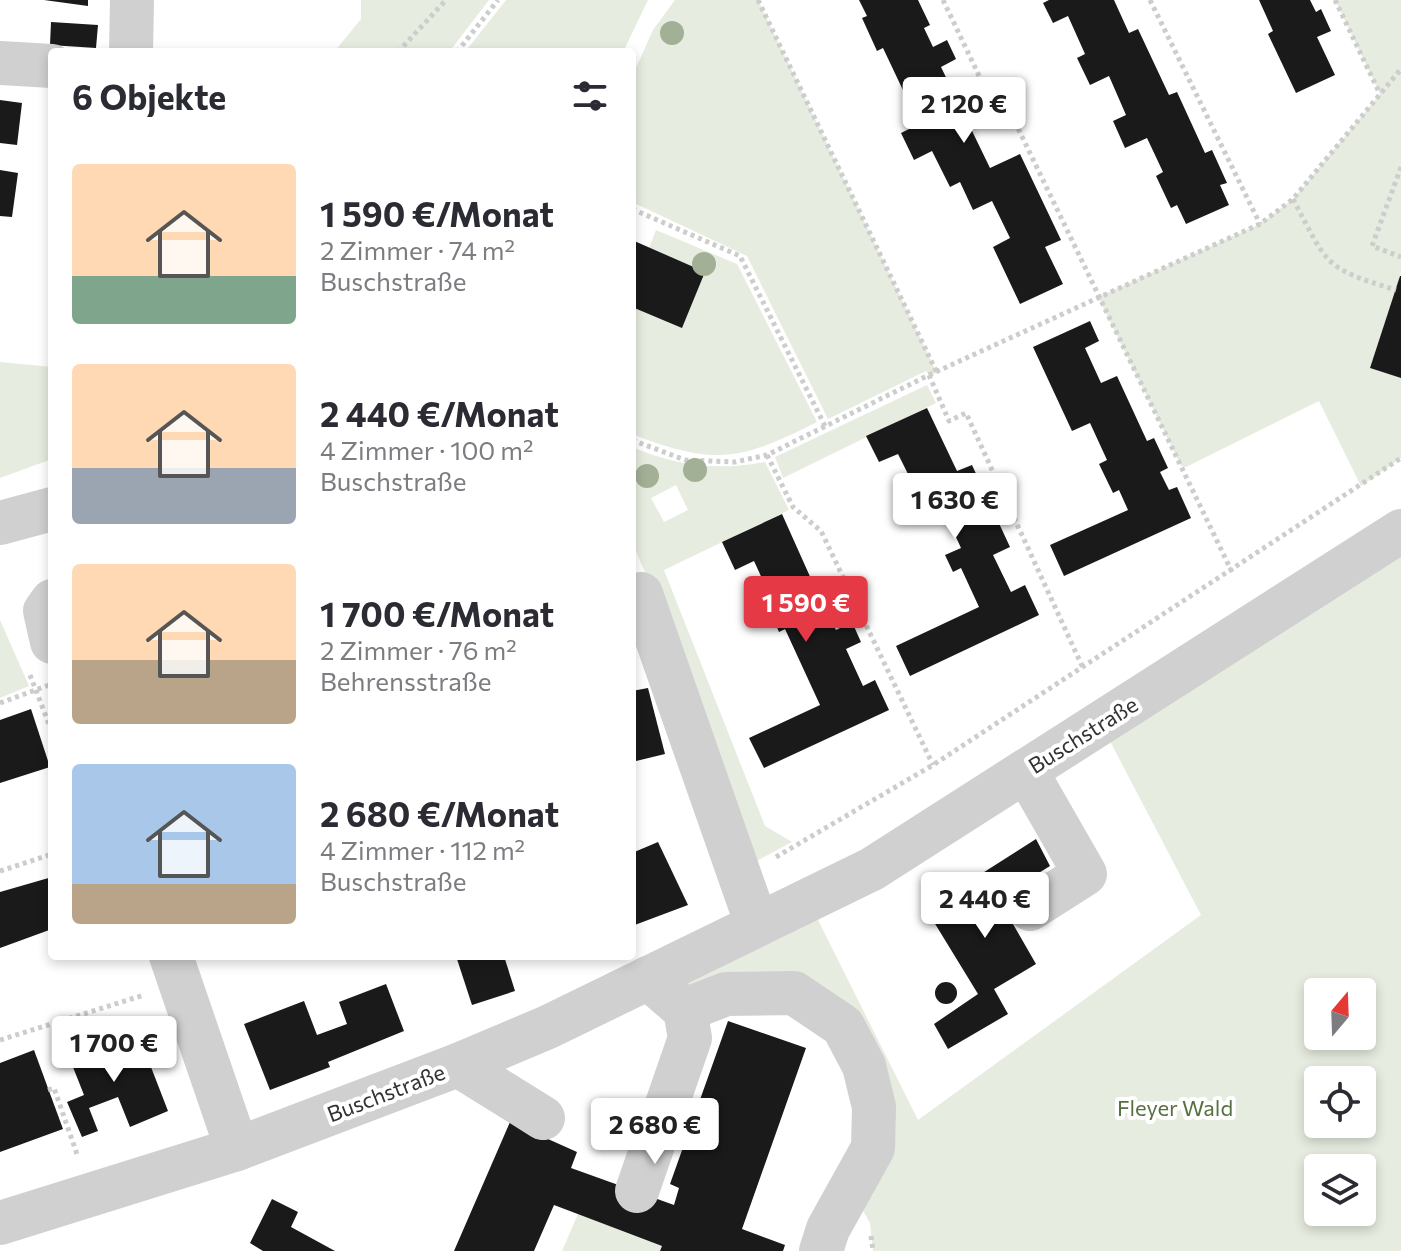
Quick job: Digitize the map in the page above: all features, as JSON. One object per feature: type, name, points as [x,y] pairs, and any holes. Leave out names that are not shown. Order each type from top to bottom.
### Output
[{"type":"street","points":[[131,48],[132,0]]},
{"type":"street","points":[[0,63],[48,66]]},
{"type":"street","points":[[0,523],[48,510]]},
{"type":"street","name":"Buschstraße","points":[[0,1223],[237,1149],[458,1065],[648,978],[872,869],[1401,531]]},
{"type":"street","points":[[641,594],[757,925]]},
{"type":"street","points":[[1026,771],[1085,874],[1030,909]]},
{"type":"street","points":[[179,964],[237,1149]]},
{"type":"street","points":[[637,1191],[690,1038],[685,1010],[648,978]]},
{"type":"street","points":[[685,1010],[726,994],[794,993],[843,1026],[864,1066],[874,1107],[873,1148],[828,1229],[821,1251]]},
{"type":"street","points":[[458,1065],[543,1118]]},
{"type":"path","points":[[402,48],[446,0]]},
{"type":"path","points":[[460,48],[498,0]]},
{"type":"path","points":[[758,0],[937,373]]},
{"type":"path","points":[[943,0],[993,105],[1014,120],[1232,572]]},
{"type":"path","points":[[1150,0],[1260,224]]},
{"type":"path","points":[[1335,0],[1380,94]]},
{"type":"path","points":[[636,442],[685,460],[735,462],[767,455],[929,375],[1260,224],[1293,199],[1401,69]]},
{"type":"path","points":[[1401,167],[1372,246],[1401,257]]},
{"type":"path","points":[[1293,199],[1331,265],[1344,274],[1396,290]]},
{"type":"path","points":[[636,211],[740,256],[825,426]]},
{"type":"path","points":[[929,375],[949,421],[966,413],[1083,668]]},
{"type":"path","points":[[767,455],[793,507],[821,531],[933,765]]},
{"type":"path","points":[[742,877],[933,765],[1232,572],[1401,458]]},
{"type":"path","points":[[0,703],[48,685]]},
{"type":"path","points":[[0,871],[48,855]]},
{"type":"path","points":[[0,1040],[179,964]]},
{"type":"path","points":[[48,1090],[54,1088],[92,1194]]},
{"type":"green space","points":[[361,0],[489,0],[452,48],[337,48],[361,19]]},
{"type":"green space","points":[[506,0],[648,0],[625,48],[468,48]]},
{"type":"green space","points":[[675,0],[758,0],[937,373],[929,375],[926,371],[828,419],[747,256],[636,204],[636,68],[653,30]]},
{"type":"green space","points":[[1335,0],[1401,0],[1401,274],[1370,368],[1401,378],[1401,458],[1361,486],[1319,401],[1186,467],[1181,466],[1098,297],[1260,224],[1293,199],[1380,94]]},
{"type":"green space","points":[[656,230],[737,264],[817,422],[767,445],[726,455],[685,451],[636,435],[636,309],[682,327],[705,273],[649,248]]},
{"type":"green space","points":[[0,362],[48,367],[48,460],[0,478]]},
{"type":"green space","points":[[927,385],[936,403],[783,478],[775,457]]},
{"type":"green space","points":[[636,448],[665,459],[697,465],[730,466],[765,462],[789,510],[664,570],[765,826],[792,842],[745,867],[636,551]],"holes":[[[676,485],[688,510],[664,522],[651,498]]]},
{"type":"green space","name":"Fleyer Wald","points":[[1401,531],[1401,1251],[873,1251],[870,1223],[850,1188],[873,1148],[843,1026],[726,994],[648,978],[808,900],[918,1120],[1201,915],[1101,724]]},
{"type":"green space","points":[[0,620],[29,686],[0,698]]},
{"type":"green space","points":[[578,1214],[662,1246],[660,1251],[562,1251]]},
{"type":"building","points":[[44,0],[88,0],[88,6]]},
{"type":"building","points":[[859,0],[918,0],[930,25],[924,28],[933,47],[947,40],[956,59],[941,67],[990,168],[1020,154],[1061,240],[1045,247],[1063,284],[1020,304],[993,247],[1010,238],[992,201],[973,210],[960,182],[950,187],[932,151],[914,160],[901,133],[919,124],[883,48],[877,51],[862,18],[867,16]]},
{"type":"building","points":[[1049,0],[1114,0],[1129,33],[1138,29],[1169,95],[1177,92],[1205,153],[1212,150],[1227,183],[1220,185],[1229,205],[1186,224],[1177,205],[1171,208],[1156,176],[1163,172],[1147,138],[1125,148],[1113,121],[1126,115],[1109,76],[1090,85],[1077,58],[1085,54],[1068,16],[1053,23],[1043,3]]},
{"type":"building","points":[[1259,0],[1310,0],[1316,12],[1321,9],[1331,31],[1317,37],[1335,75],[1296,93],[1268,34],[1273,31]]},
{"type":"building","points":[[51,22],[98,25],[96,48],[50,45]]},
{"type":"building","points":[[0,100],[22,103],[17,145],[0,143]]},
{"type":"building","points":[[0,170],[18,173],[12,217],[0,216]]},
{"type":"building","points":[[636,242],[705,272],[682,328],[636,309]]},
{"type":"building","points":[[1401,276],[1401,378],[1370,368]]},
{"type":"building","points":[[1090,321],[1099,341],[1085,348],[1101,383],[1117,376],[1147,441],[1154,438],[1168,468],[1160,472],[1169,490],[1177,487],[1191,518],[1064,576],[1050,545],[1128,510],[1119,490],[1113,493],[1099,464],[1107,460],[1090,423],[1072,431],[1033,347]]},
{"type":"building","points":[[927,408],[957,471],[972,465],[1010,547],[993,555],[1011,592],[1025,585],[1039,615],[910,676],[896,646],[979,607],[961,568],[953,572],[945,555],[961,548],[943,509],[920,520],[909,494],[916,490],[898,454],[879,462],[866,436]]},
{"type":"building","points":[[782,514],[812,581],[820,577],[834,607],[826,610],[836,630],[852,622],[861,642],[846,649],[863,686],[875,680],[889,710],[764,768],[749,738],[820,705],[785,629],[779,632],[766,602],[772,600],[754,561],[735,570],[722,542]]},
{"type":"building","points":[[648,688],[665,754],[636,761],[636,690]]},
{"type":"building","points":[[31,709],[48,768],[0,783],[0,720]]},
{"type":"building","points":[[1036,839],[1050,866],[998,898],[1036,964],[994,989],[1008,1014],[948,1049],[934,1024],[978,994],[926,909]]},
{"type":"building","points":[[658,842],[688,905],[636,924],[636,851]]},
{"type":"building","points":[[48,878],[48,930],[0,948],[0,892]]},
{"type":"building","points":[[457,960],[505,960],[515,991],[472,1005]]},
{"type":"building","points":[[946,982],[954,985],[957,993],[954,1001],[946,1004],[938,1001],[935,993],[938,985]]},
{"type":"building","points":[[386,984],[404,1031],[328,1062],[330,1067],[270,1090],[244,1024],[304,1001],[317,1035],[347,1024],[339,1002]]},
{"type":"building","points":[[728,1021],[806,1048],[742,1229],[785,1245],[783,1251],[660,1251],[662,1246],[554,1205],[534,1251],[454,1251],[510,1122],[577,1152],[571,1168],[674,1205],[679,1188],[670,1184]]},
{"type":"building","points":[[105,1038],[109,1047],[124,1040],[130,1054],[144,1049],[168,1111],[130,1127],[118,1097],[89,1108],[98,1131],[82,1137],[67,1102],[84,1095],[67,1052]]},
{"type":"building","points":[[34,1050],[63,1129],[0,1152],[0,1063]]},
{"type":"building","points":[[272,1199],[298,1212],[291,1227],[335,1251],[263,1251],[250,1243]]}]
